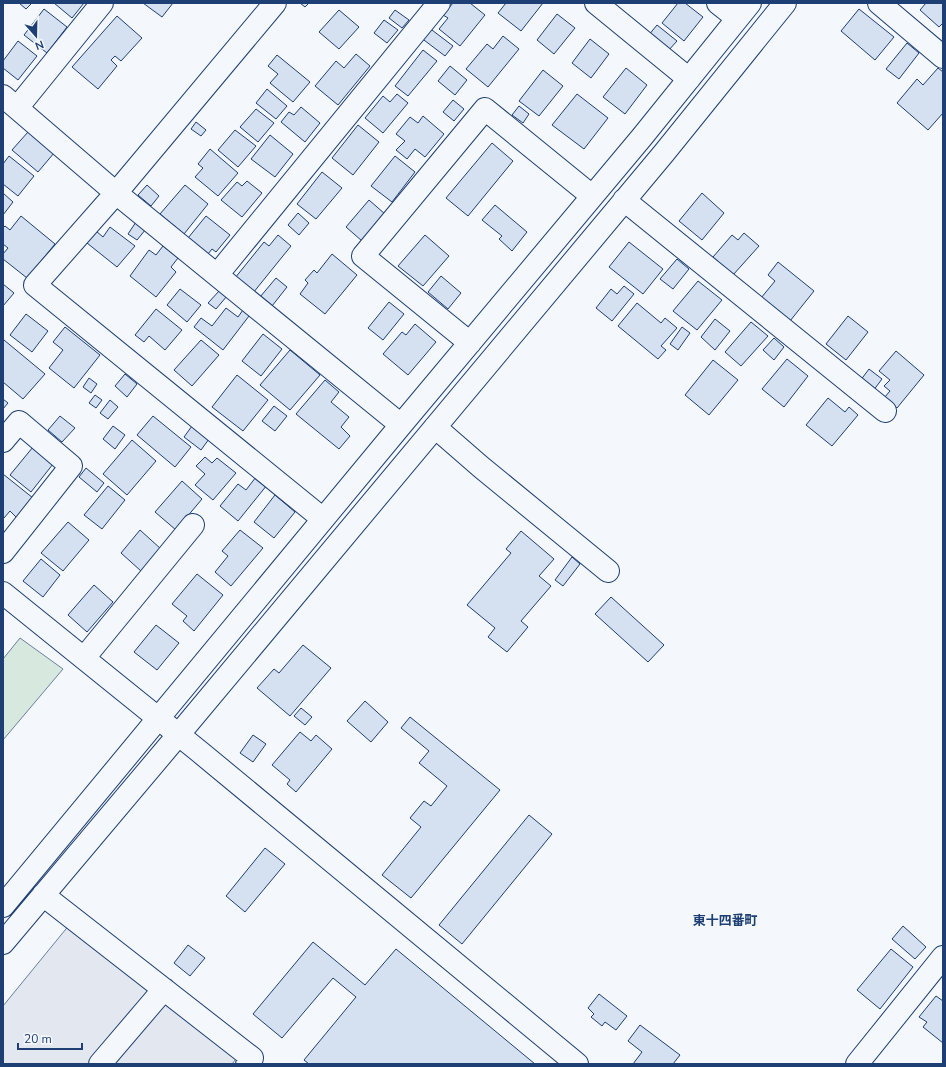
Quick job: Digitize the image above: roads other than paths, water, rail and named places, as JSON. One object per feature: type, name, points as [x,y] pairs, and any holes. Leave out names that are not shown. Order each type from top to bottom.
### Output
[{"type":"street","points":[[102,3],[10,102],[116,193],[400,425]]},
{"type":"street","points":[[275,3],[116,193],[35,285],[323,520]]},
{"type":"street","points":[[217,275],[439,3]]},
{"type":"street","points":[[596,3],[689,78]]},
{"type":"street","points":[[3,906],[400,425],[642,138],[744,11],[718,3]]},
{"type":"street","points":[[3,943],[624,200],[785,3]]},
{"type":"street","points":[[879,3],[943,57]]},
{"type":"street","points":[[470,343],[363,256],[484,109],[592,196]]},
{"type":"street","points":[[624,200],[885,411]]},
{"type":"street","points":[[3,441],[19,422],[71,466],[3,552]]},
{"type":"street","points":[[435,427],[481,467],[608,571]]},
{"type":"street","points":[[84,658],[193,525]]},
{"type":"street","points":[[3,593],[179,734],[577,1064]]},
{"type":"street","points":[[43,896],[252,1058],[247,1064]]},
{"type":"street","points":[[857,1064],[943,957]]},
{"type":"street","points":[[100,1064],[164,989]]},
{"type":"district","name":"東十四番町","points":[[725,920]]}]
